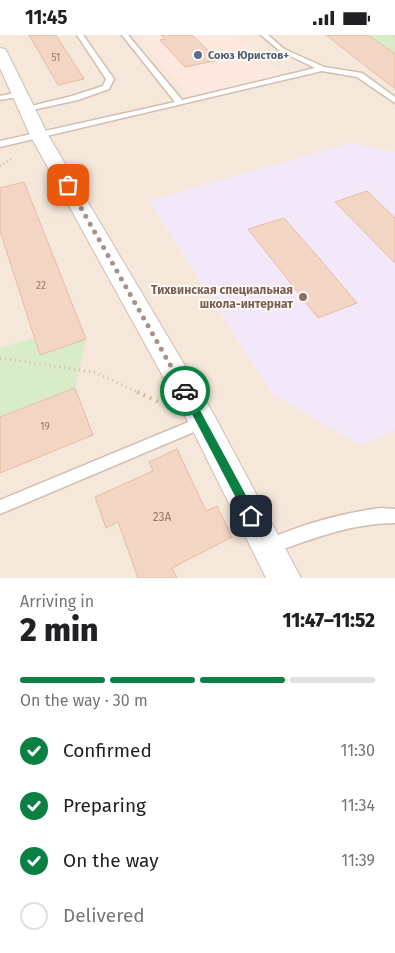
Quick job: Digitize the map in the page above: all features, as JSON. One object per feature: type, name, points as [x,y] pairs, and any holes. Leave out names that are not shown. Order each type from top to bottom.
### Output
[{"type":"street","points":[[0,52],[15,101],[39,135],[203,422],[284,578]]},
{"type":"lane","points":[[15,101],[75,98],[106,87],[110,79],[80,35]]},
{"type":"lane","points":[[125,35],[180,103]]},
{"type":"lane","points":[[264,35],[282,50],[322,69],[359,75],[395,101]]},
{"type":"lane","points":[[0,144],[322,69]]},
{"type":"lane","points":[[0,507],[203,422]]},
{"type":"lane","points":[[267,547],[327,527],[384,515],[395,515]]},
{"type":"path","points":[[391,35],[395,37]]},
{"type":"path","points":[[0,358],[94,372],[166,405]]},
{"type":"shaded area","points":[[0,35],[395,35],[395,578],[0,578]]},
{"type":"shaded area","points":[[136,35],[236,35],[284,76],[191,98]]},
{"type":"shaded area","name":"Тихвинская специальная школа-интернат","points":[[351,143],[395,152],[395,430],[361,446],[272,393],[149,201]]},
{"type":"green space","points":[[367,35],[395,35],[395,54]]},
{"type":"green space","points":[[34,338],[40,355],[86,339],[75,388],[0,417],[0,348]]},
{"type":"building","points":[[29,35],[56,35],[84,79],[58,85]]},
{"type":"building","points":[[161,35],[192,35],[218,60],[185,67],[160,40],[165,39]]},
{"type":"building","points":[[326,35],[368,35],[395,54],[395,89]]},
{"type":"building","points":[[24,182],[86,339],[40,355],[0,231],[0,188]]},
{"type":"building","points":[[367,191],[395,218],[395,263],[335,202]]},
{"type":"building","points":[[284,218],[357,303],[318,318],[248,229]]},
{"type":"building","points":[[75,388],[93,435],[0,473],[0,417]]},
{"type":"building","points":[[177,449],[206,511],[217,506],[232,537],[172,568],[177,578],[138,578],[118,522],[106,528],[95,497],[153,471],[149,462]]},
{"type":"way so far","points":[[68,185],[185,391]]},
{"type":"place","name":"Союз Юристов+","points":[[198,55]]},
{"type":"place","name":"Тихвинская специальная школа-интернат","points":[[303,297]]},
{"type":"route","points":[[185,391],[251,516]]}]
